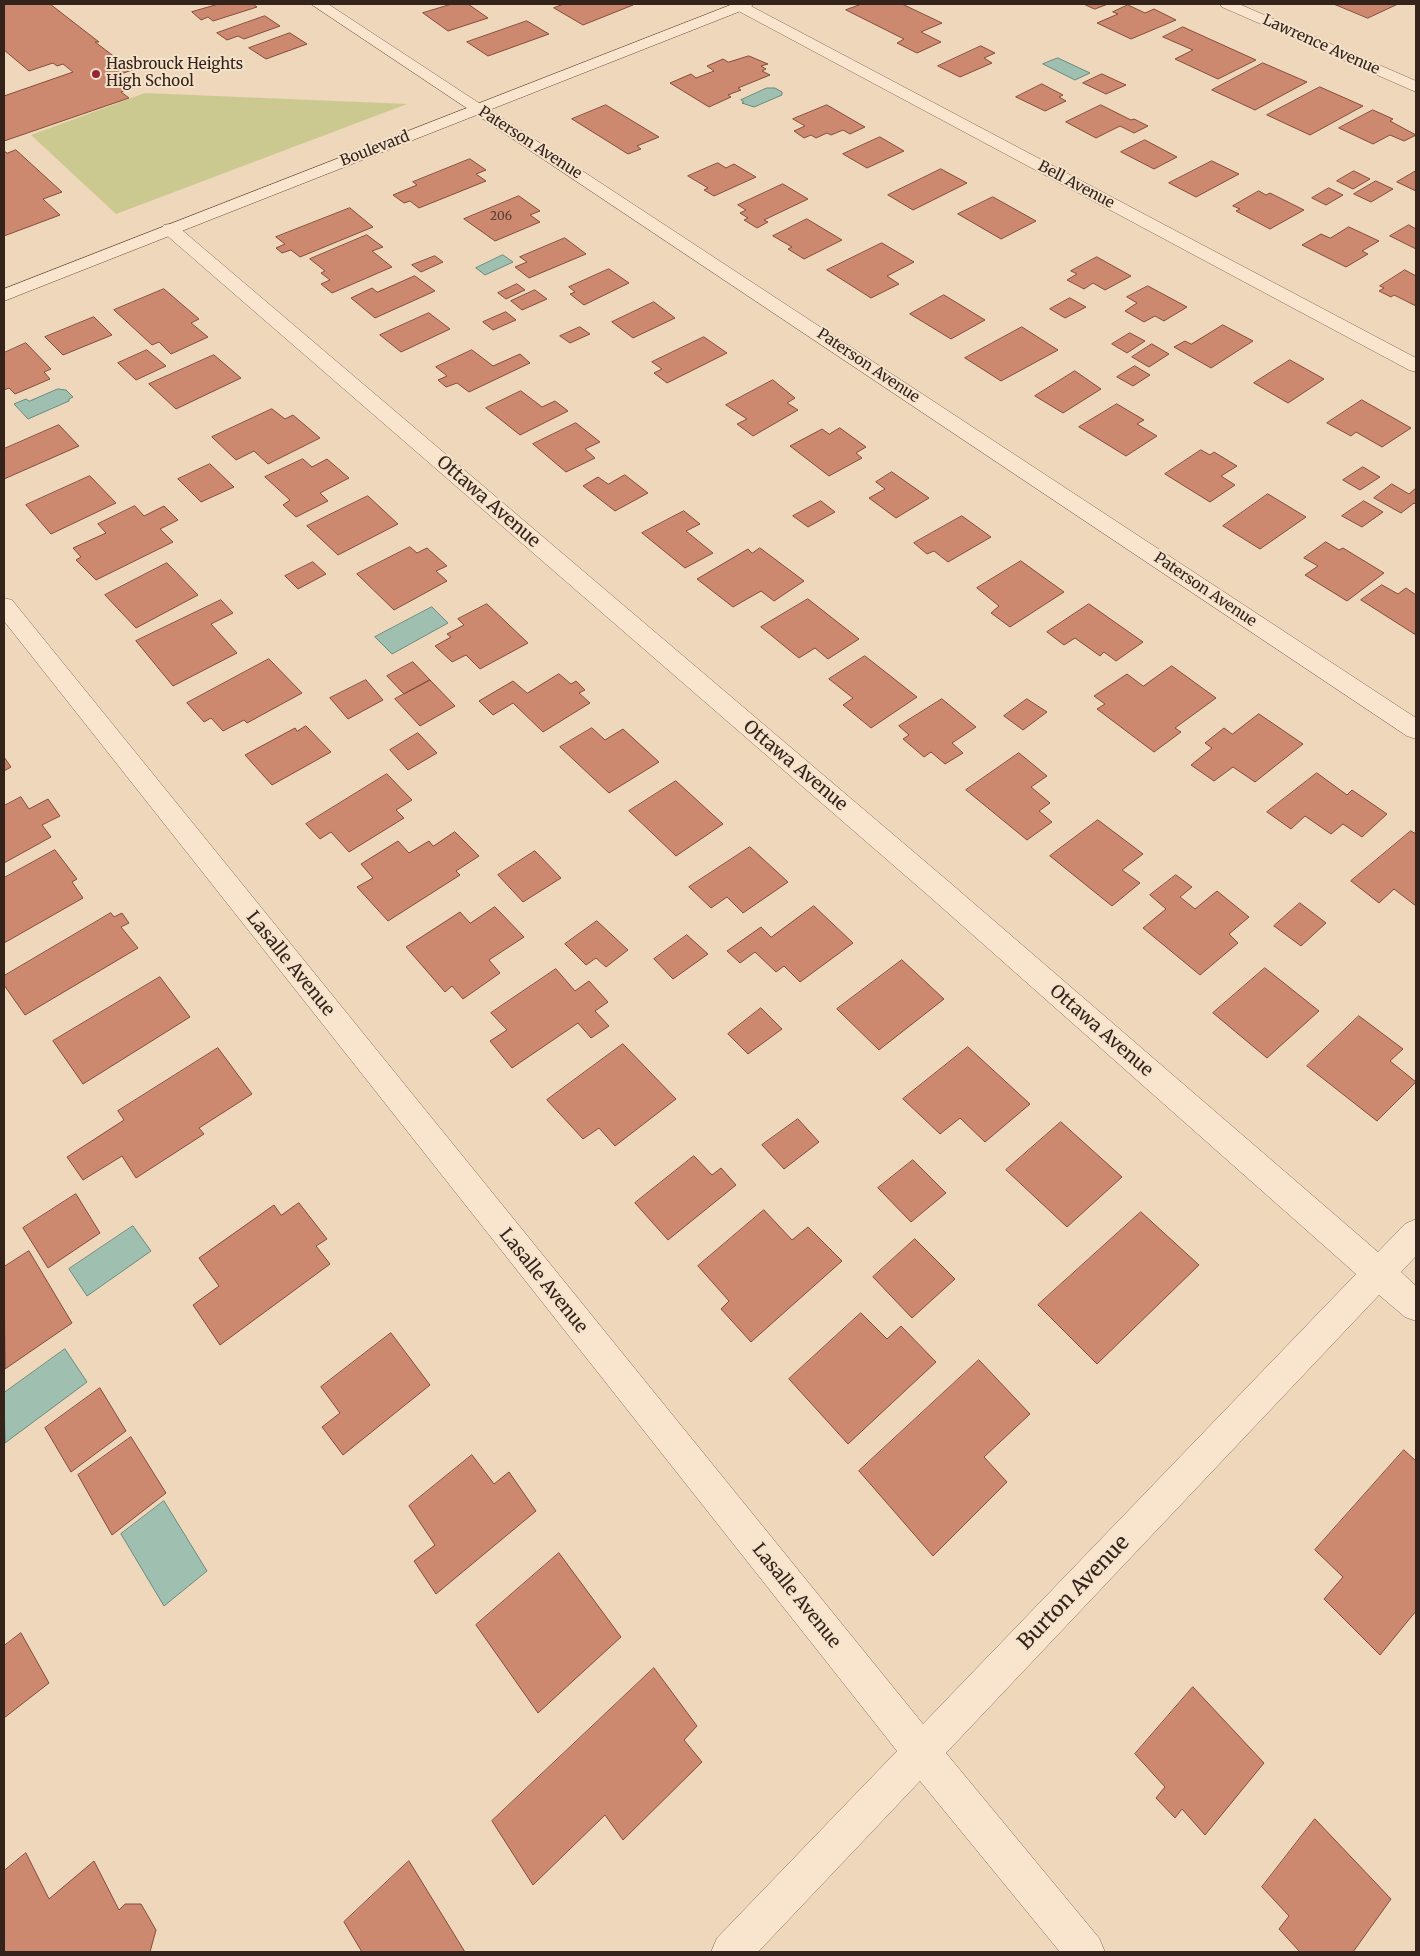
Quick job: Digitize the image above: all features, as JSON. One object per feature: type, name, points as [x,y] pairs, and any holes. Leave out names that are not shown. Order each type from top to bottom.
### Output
[{"type":"street","name":"Paterson Avenue","points":[[318,4],[1416,730]]},
{"type":"street","name":"Boulevard","points":[[4,294],[741,4]]},
{"type":"street","name":"Bell Avenue","points":[[741,4],[1416,366]]},
{"type":"street","name":"Lawrence Avenue","points":[[1227,4],[1416,87]]},
{"type":"street","name":"Ottawa Avenue","points":[[170,229],[939,889],[1416,1306]]},
{"type":"street","name":"Lasalle Avenue","points":[[4,606],[922,1753],[1085,1952]]},
{"type":"street","name":"Burton Avenue","points":[[731,1952],[1416,1234]]},
{"type":"shaded area","points":[[1058,58],[1090,73],[1075,80],[1043,64]]},
{"type":"shaded area","points":[[767,88],[775,88],[782,92],[782,95],[754,107],[742,103],[744,102],[741,100]]},
{"type":"shaded area","points":[[145,93],[407,104],[116,214],[31,135]]},
{"type":"shaded area","points":[[503,255],[513,262],[485,275],[476,268]]},
{"type":"shaded area","points":[[58,389],[66,390],[73,397],[69,401],[28,419],[14,404],[26,399],[29,401]]},
{"type":"shaded area","points":[[432,607],[448,623],[392,654],[375,637]]},
{"type":"shaded area","points":[[133,1226],[151,1251],[87,1296],[69,1269]]},
{"type":"shaded area","points":[[65,1349],[87,1382],[5,1443],[4,1393]]},
{"type":"shaded area","points":[[164,1501],[207,1571],[164,1606],[121,1534]]},
{"type":"building","name":"Hasbrouck Heights High School","points":[[4,4],[50,4],[132,70],[118,75],[133,88],[121,92],[129,98],[4,141],[4,96],[73,72],[63,64],[57,66],[53,63],[29,71],[4,50]]},
{"type":"building","points":[[219,4],[253,4],[257,7],[213,21],[208,17],[201,20],[192,12]]},
{"type":"building","points":[[452,4],[468,4],[488,18],[448,31],[423,13]]},
{"type":"building","points":[[564,4],[633,5],[583,25],[554,8]]},
{"type":"building","points":[[862,4],[902,4],[942,23],[921,32],[941,42],[917,53],[897,43],[904,39],[846,10]]},
{"type":"building","points":[[1084,4],[1108,4],[1095,9]]},
{"type":"building","points":[[1334,4],[1398,4],[1368,18]]},
{"type":"building","points":[[1128,5],[1145,13],[1154,9],[1176,20],[1131,39],[1097,23],[1118,14],[1113,12]]},
{"type":"building","points":[[265,16],[280,26],[244,39],[238,36],[227,40],[217,33]]},
{"type":"building","points":[[527,21],[549,34],[488,56],[467,42]]},
{"type":"building","points":[[1183,27],[1256,60],[1218,79],[1175,59],[1193,50],[1163,37]]},
{"type":"building","points":[[290,33],[307,44],[266,59],[249,48]]},
{"type":"building","points":[[981,46],[995,53],[984,58],[992,63],[960,77],[938,66]]},
{"type":"building","points":[[749,56],[768,64],[761,66],[766,69],[762,71],[770,75],[738,88],[741,90],[728,95],[731,97],[709,107],[670,83],[691,74],[696,78],[714,71],[707,66],[723,59],[728,62]]},
{"type":"building","points":[[1263,63],[1307,82],[1255,110],[1212,90]]},
{"type":"building","points":[[1102,74],[1126,85],[1106,94],[1083,83]]},
{"type":"building","points":[[1042,84],[1063,95],[1059,97],[1066,101],[1045,111],[1016,97]]},
{"type":"building","points":[[1320,87],[1363,106],[1310,135],[1267,115]]},
{"type":"building","points":[[606,105],[659,137],[637,146],[641,149],[628,154],[572,119]]},
{"type":"building","points":[[827,105],[865,127],[850,134],[843,130],[831,135],[827,133],[816,138],[811,135],[804,138],[794,131],[805,126],[793,119]]},
{"type":"building","points":[[1101,105],[1148,126],[1134,133],[1120,126],[1096,138],[1066,122]]},
{"type":"building","points":[[1373,110],[1393,119],[1390,121],[1416,135],[1404,141],[1390,135],[1373,144],[1339,128]]},
{"type":"building","points":[[880,137],[904,151],[867,168],[843,154]]},
{"type":"building","points":[[1145,140],[1177,157],[1154,169],[1121,152]]},
{"type":"building","points":[[16,150],[62,192],[43,199],[60,215],[4,236],[4,151],[7,153]]},
{"type":"building","points":[[470,159],[486,170],[476,174],[486,181],[419,208],[410,201],[404,203],[393,195],[417,185],[413,182]]},
{"type":"building","points":[[1212,161],[1239,174],[1196,197],[1169,183]]},
{"type":"building","points":[[718,163],[726,168],[734,164],[756,177],[714,196],[704,190],[708,188],[688,176]]},
{"type":"building","points":[[941,169],[967,183],[913,210],[888,195]]},
{"type":"building","points":[[1354,171],[1370,179],[1353,189],[1337,181]]},
{"type":"building","points":[[1416,171],[1416,191],[1397,182]]},
{"type":"building","points":[[1376,181],[1393,189],[1371,202],[1354,194]]},
{"type":"building","points":[[783,184],[808,199],[764,220],[768,222],[757,228],[744,220],[748,218],[740,213],[746,210],[738,205]]},
{"type":"building","points":[[1329,188],[1343,195],[1326,205],[1312,198]]},
{"type":"building","points":[[1259,191],[1266,195],[1270,193],[1304,210],[1270,229],[1236,211],[1240,209],[1233,206]]},
{"type":"building","points":[[519,196],[540,211],[530,215],[540,222],[495,241],[464,219]]},
{"type":"building","points":[[993,197],[1036,221],[1001,239],[958,214]]},
{"type":"building","points":[[350,208],[373,227],[300,257],[291,250],[282,253],[276,248],[285,244],[276,237]]},
{"type":"building","points":[[807,219],[842,240],[804,259],[788,249],[792,247],[773,236]]},
{"type":"building","points":[[1409,225],[1416,229],[1416,249],[1390,236]]},
{"type":"building","points":[[1349,227],[1379,241],[1362,251],[1368,254],[1346,267],[1302,245],[1321,234],[1330,238]]},
{"type":"building","points":[[367,235],[383,247],[372,251],[392,267],[332,293],[321,284],[330,280],[321,273],[325,271],[310,259]]},
{"type":"building","points":[[565,238],[586,254],[529,278],[515,267],[527,262],[520,257]]},
{"type":"building","points":[[882,243],[914,262],[887,276],[899,284],[871,298],[827,270]]},
{"type":"building","points":[[435,256],[443,262],[421,272],[412,265]]},
{"type":"building","points":[[1097,257],[1131,276],[1105,290],[1093,283],[1084,289],[1067,280],[1077,274],[1071,271]]},
{"type":"building","points":[[609,269],[629,283],[584,305],[570,294],[575,292],[569,287]]},
{"type":"building","points":[[1405,270],[1416,276],[1416,306],[1394,295],[1391,297],[1379,291],[1384,288],[1380,286]]},
{"type":"building","points":[[415,276],[435,291],[375,318],[351,298],[372,288],[377,292]]},
{"type":"building","points":[[517,284],[525,290],[506,299],[498,293]]},
{"type":"building","points":[[1148,286],[1187,307],[1164,321],[1155,316],[1144,322],[1125,311],[1137,303],[1127,297]]},
{"type":"building","points":[[164,289],[199,319],[191,323],[208,337],[171,354],[159,342],[152,345],[114,310]]},
{"type":"building","points":[[535,290],[547,299],[522,310],[511,301]]},
{"type":"building","points":[[944,295],[985,320],[951,339],[910,314]]},
{"type":"building","points":[[1070,298],[1086,307],[1065,318],[1050,309]]},
{"type":"building","points":[[654,302],[675,318],[633,338],[612,322]]},
{"type":"building","points":[[506,312],[516,320],[493,330],[483,322]]},
{"type":"building","points":[[429,313],[450,329],[401,352],[380,335]]},
{"type":"building","points":[[94,317],[112,335],[63,355],[45,337]]},
{"type":"building","points":[[1223,325],[1253,341],[1211,368],[1174,347],[1185,341],[1191,344]]},
{"type":"building","points":[[580,327],[590,334],[570,343],[560,336]]},
{"type":"building","points":[[1022,327],[1058,350],[1001,381],[965,358]]},
{"type":"building","points":[[1130,333],[1145,341],[1127,353],[1112,344]]},
{"type":"building","points":[[704,337],[727,353],[667,383],[654,373],[662,369],[652,362]]},
{"type":"building","points":[[26,343],[51,369],[44,372],[50,379],[15,394],[9,388],[4,390],[4,353]]},
{"type":"building","points":[[1152,344],[1169,354],[1149,367],[1132,357]]},
{"type":"building","points":[[147,350],[166,366],[136,380],[118,363]]},
{"type":"building","points":[[472,350],[493,366],[520,354],[530,363],[469,392],[457,383],[446,387],[438,380],[447,376],[436,367]]},
{"type":"building","points":[[214,355],[241,378],[176,409],[149,384]]},
{"type":"building","points":[[1290,360],[1324,379],[1288,403],[1254,383]]},
{"type":"building","points":[[1135,366],[1150,375],[1133,386],[1117,377]]},
{"type":"building","points":[[1075,371],[1101,389],[1063,413],[1035,396]]},
{"type":"building","points":[[773,380],[795,398],[787,403],[798,410],[753,436],[737,424],[747,419],[726,405]]},
{"type":"building","points":[[521,391],[542,407],[555,401],[568,411],[520,435],[486,408]]},
{"type":"building","points":[[1362,400],[1411,428],[1382,447],[1356,432],[1351,436],[1327,423]]},
{"type":"building","points":[[1117,404],[1144,420],[1137,424],[1157,436],[1126,456],[1079,427]]},
{"type":"building","points":[[272,409],[285,419],[293,415],[320,438],[268,464],[254,451],[236,460],[212,437]]},
{"type":"building","points":[[576,423],[600,442],[585,449],[595,458],[566,472],[533,444]]},
{"type":"building","points":[[59,425],[79,446],[4,479],[4,449]]},
{"type":"building","points":[[840,428],[866,447],[856,453],[862,458],[829,476],[790,446],[822,429],[829,434]]},
{"type":"building","points":[[1201,450],[1210,455],[1214,452],[1237,466],[1221,476],[1235,485],[1210,502],[1165,474]]},
{"type":"building","points":[[303,459],[312,467],[327,459],[349,478],[320,493],[328,501],[296,517],[283,505],[290,500],[265,477]]},
{"type":"building","points":[[210,464],[234,487],[201,502],[178,479]]},
{"type":"building","points":[[1363,467],[1380,477],[1360,490],[1343,480]]},
{"type":"building","points":[[892,472],[929,498],[896,518],[869,498],[885,489],[876,482]]},
{"type":"building","points":[[625,475],[648,493],[615,511],[583,486],[598,477],[608,484]]},
{"type":"building","points":[[90,476],[116,503],[51,534],[26,505]]},
{"type":"building","points":[[1392,484],[1409,494],[1416,488],[1416,505],[1414,503],[1401,513],[1374,498]]},
{"type":"building","points":[[1268,494],[1306,517],[1260,549],[1223,526]]},
{"type":"building","points":[[368,496],[398,524],[338,555],[307,526]]},
{"type":"building","points":[[821,501],[835,512],[808,527],[793,516]]},
{"type":"building","points":[[1364,501],[1383,512],[1362,527],[1342,516]]},
{"type":"building","points":[[135,506],[144,516],[164,506],[178,520],[160,529],[173,542],[96,580],[76,560],[81,557],[73,548],[106,533],[98,524]]},
{"type":"building","points":[[684,511],[700,524],[686,531],[713,553],[685,568],[642,533]]},
{"type":"building","points":[[962,516],[991,537],[948,562],[934,551],[927,554],[914,543]]},
{"type":"building","points":[[1326,542],[1339,550],[1343,548],[1384,573],[1347,601],[1305,575],[1318,566],[1304,558]]},
{"type":"building","points":[[410,547],[417,553],[427,548],[447,566],[436,571],[447,581],[394,610],[357,574]]},
{"type":"building","points":[[760,548],[804,581],[774,601],[761,591],[733,607],[697,579],[748,549],[752,553]]},
{"type":"building","points":[[1021,561],[1064,592],[1010,627],[991,613],[999,606],[977,588]]},
{"type":"building","points":[[313,562],[326,574],[298,589],[285,576]]},
{"type":"building","points":[[167,563],[198,595],[136,628],[105,595]]},
{"type":"building","points":[[1382,585],[1398,594],[1406,588],[1416,595],[1416,635],[1361,600]]},
{"type":"building","points":[[808,599],[859,639],[828,659],[815,648],[799,658],[761,627]]},
{"type":"building","points":[[221,600],[233,613],[211,624],[237,653],[173,686],[136,641]]},
{"type":"building","points":[[487,604],[528,643],[480,669],[466,655],[452,662],[435,646],[451,637],[447,634],[464,625],[458,619]]},
{"type":"building","points":[[1089,604],[1143,642],[1116,661],[1104,652],[1100,656],[1075,638],[1064,645],[1047,632]]},
{"type":"building","points":[[865,656],[917,697],[871,728],[843,705],[853,698],[829,679]]},
{"type":"building","points":[[269,659],[302,693],[247,723],[244,720],[223,731],[211,718],[204,722],[187,703]]},
{"type":"building","points":[[413,662],[430,680],[404,694],[387,676]]},
{"type":"building","points":[[1172,666],[1216,698],[1175,728],[1181,732],[1154,752],[1097,709],[1105,704],[1094,696],[1127,674],[1143,686]]},
{"type":"building","points":[[559,674],[571,684],[576,681],[585,690],[579,693],[590,703],[543,732],[513,703],[493,715],[479,701],[513,681],[527,693]]},
{"type":"building","points":[[366,680],[383,700],[348,719],[330,698]]},
{"type":"building","points":[[430,680],[455,706],[420,726],[395,699]]},
{"type":"building","points":[[942,699],[976,727],[952,743],[963,753],[945,764],[931,752],[924,757],[903,739],[909,735],[899,726]]},
{"type":"building","points":[[1027,699],[1047,712],[1023,730],[1004,716]]},
{"type":"building","points":[[1259,714],[1303,744],[1255,782],[1233,767],[1214,781],[1191,765],[1212,748],[1205,743],[1224,728],[1232,734]]},
{"type":"building","points":[[306,726],[331,752],[272,785],[245,755],[295,728],[297,731]]},
{"type":"building","points":[[592,728],[605,740],[623,729],[659,762],[609,793],[560,747]]},
{"type":"building","points":[[418,733],[437,753],[408,770],[390,750]]},
{"type":"building","points":[[1019,753],[1047,776],[1031,787],[1050,803],[1039,811],[1052,822],[1027,840],[966,790]]},
{"type":"building","points":[[4,757],[11,767],[4,771]]},
{"type":"building","points":[[1317,773],[1347,795],[1352,790],[1387,814],[1362,837],[1343,824],[1331,834],[1305,816],[1291,829],[1267,812]]},
{"type":"building","points":[[387,774],[412,800],[396,810],[404,818],[349,852],[331,832],[320,839],[306,824]]},
{"type":"building","points":[[676,781],[723,824],[676,856],[629,811]]},
{"type":"building","points":[[21,797],[29,809],[48,799],[60,816],[42,825],[51,837],[4,863],[4,806]]},
{"type":"building","points":[[1098,820],[1143,854],[1122,870],[1140,883],[1112,906],[1050,856]]},
{"type":"building","points":[[1411,831],[1416,834],[1416,906],[1394,889],[1379,903],[1351,881]]},
{"type":"building","points":[[455,832],[479,856],[456,871],[460,875],[388,921],[357,887],[373,878],[361,864],[398,841],[409,853],[429,841],[433,846]]},
{"type":"building","points":[[750,847],[788,882],[743,913],[727,897],[711,908],[689,887]]},
{"type":"building","points":[[55,850],[77,879],[72,882],[83,898],[4,943],[4,878]]},
{"type":"building","points":[[535,851],[561,878],[523,902],[498,875]]},
{"type":"building","points":[[1176,875],[1192,887],[1180,897],[1195,909],[1217,891],[1249,917],[1229,934],[1238,943],[1200,975],[1143,928],[1166,909],[1150,895]]},
{"type":"building","points":[[1300,903],[1326,923],[1301,946],[1274,926]]},
{"type":"building","points":[[814,906],[853,943],[800,982],[784,966],[776,972],[755,952],[740,963],[727,951],[761,927],[771,937]]},
{"type":"building","points":[[495,907],[524,937],[489,960],[500,973],[463,999],[452,986],[445,992],[406,947],[460,912],[470,923]]},
{"type":"building","points":[[111,913],[114,917],[122,913],[129,923],[121,927],[138,948],[25,1015],[4,985],[4,976]]},
{"type":"building","points":[[597,921],[628,950],[606,967],[596,958],[586,965],[565,944]]},
{"type":"building","points":[[687,935],[708,954],[673,979],[654,959]]},
{"type":"building","points":[[902,960],[944,999],[879,1050],[837,1009]]},
{"type":"building","points":[[1265,968],[1319,1011],[1267,1058],[1213,1013]]},
{"type":"building","points":[[556,969],[575,991],[589,981],[608,1002],[595,1011],[609,1026],[591,1038],[578,1023],[512,1068],[490,1041],[507,1030],[491,1013]]},
{"type":"building","points":[[160,977],[190,1017],[83,1084],[53,1041]]},
{"type":"building","points":[[761,1008],[782,1029],[748,1054],[728,1034]]},
{"type":"building","points":[[1359,1016],[1403,1049],[1390,1061],[1416,1082],[1377,1121],[1307,1066]]},
{"type":"building","points":[[623,1044],[676,1099],[615,1146],[599,1128],[583,1139],[547,1100]]},
{"type":"building","points":[[968,1047],[1030,1104],[985,1142],[960,1118],[940,1134],[903,1099]]},
{"type":"building","points":[[218,1048],[252,1094],[199,1128],[204,1134],[136,1178],[122,1156],[83,1180],[67,1157],[124,1120],[118,1111]]},
{"type":"building","points":[[798,1119],[819,1142],[784,1169],[762,1145]]},
{"type":"building","points":[[1061,1122],[1122,1177],[1067,1227],[1006,1170]]},
{"type":"building","points":[[694,1156],[712,1175],[721,1168],[736,1185],[668,1240],[635,1203]]},
{"type":"building","points":[[913,1160],[946,1193],[911,1222],[878,1188]]},
{"type":"building","points":[[76,1194],[100,1233],[48,1268],[23,1228]]},
{"type":"building","points":[[299,1203],[327,1239],[316,1246],[330,1264],[220,1345],[193,1305],[219,1286],[199,1258],[274,1205],[281,1215]]},
{"type":"building","points":[[764,1210],[792,1240],[808,1227],[842,1261],[751,1342],[721,1309],[729,1301],[698,1266]]},
{"type":"building","points":[[1141,1212],[1199,1265],[1097,1364],[1038,1305]]},
{"type":"building","points":[[915,1239],[955,1279],[912,1318],[873,1277]]},
{"type":"building","points":[[29,1251],[72,1323],[5,1369],[4,1267]]},
{"type":"building","points":[[861,1313],[887,1339],[901,1326],[936,1362],[848,1444],[789,1379]]},
{"type":"building","points":[[391,1333],[430,1385],[343,1455],[322,1427],[340,1413],[321,1387]]},
{"type":"building","points":[[979,1360],[1030,1414],[984,1457],[1007,1482],[933,1556],[859,1471]]},
{"type":"building","points":[[100,1388],[126,1431],[71,1472],[45,1428]]},
{"type":"building","points":[[131,1437],[166,1493],[112,1535],[78,1475]]},
{"type":"building","points":[[1404,1450],[1416,1461],[1416,1611],[1380,1655],[1324,1599],[1343,1577],[1315,1550]]},
{"type":"building","points":[[472,1455],[494,1484],[509,1472],[536,1511],[436,1594],[414,1561],[435,1545],[409,1506]]},
{"type":"building","points":[[559,1553],[621,1637],[538,1713],[476,1625]]},
{"type":"building","points":[[21,1633],[49,1683],[4,1718],[4,1646]]},
{"type":"building","points":[[654,1668],[697,1726],[684,1740],[702,1762],[623,1840],[605,1815],[533,1885],[492,1821]]},
{"type":"building","points":[[1193,1687],[1264,1763],[1205,1835],[1182,1809],[1175,1818],[1156,1798],[1165,1787],[1135,1754]]},
{"type":"building","points":[[1315,1819],[1391,1899],[1353,1952],[1300,1952],[1279,1929],[1289,1916],[1262,1887]]},
{"type":"building","points":[[26,1853],[49,1899],[94,1861],[119,1910],[125,1904],[141,1904],[156,1930],[150,1952],[4,1952],[4,1871]]},
{"type":"building","points":[[409,1861],[465,1952],[362,1952],[344,1922]]},
{"type":"place","name":"Hasbrouck Heights High School","points":[[96,74]]}]
